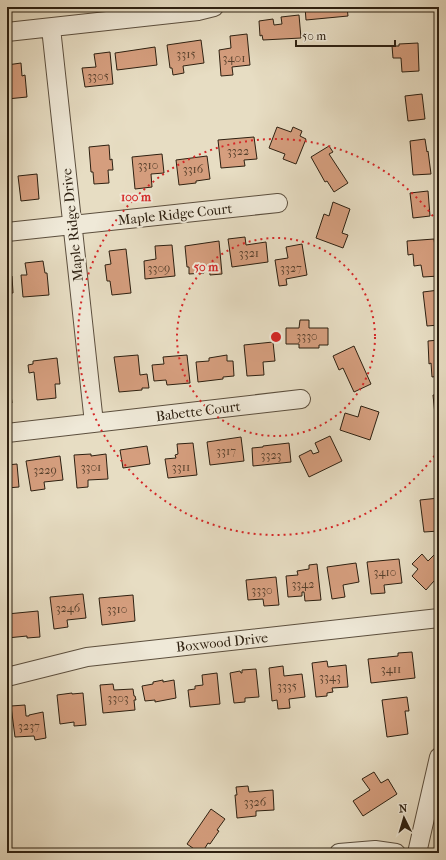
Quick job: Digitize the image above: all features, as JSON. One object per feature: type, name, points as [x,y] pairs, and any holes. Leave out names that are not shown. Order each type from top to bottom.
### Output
[{"type":"street","points":[[7,32],[198,11],[214,7]]},
{"type":"street","name":"Maple Ridge Drive","points":[[51,28],[94,423]]},
{"type":"street","name":"Maple Ridge Court","points":[[7,232],[278,203]]},
{"type":"street","name":"Babette Court","points":[[7,433],[301,399]]},
{"type":"street","name":"Boxwood Drive","points":[[7,677],[87,657],[439,618]]},
{"type":"street","points":[[416,853],[439,757]]},
{"type":"street","points":[[339,853],[375,850],[396,853]]},
{"type":"building","points":[[305,7],[347,7],[348,16],[306,20]]},
{"type":"building","points":[[383,7],[413,7],[384,10]]},
{"type":"building","points":[[299,15],[301,38],[263,40],[262,35],[260,36],[259,21],[273,19],[274,25],[282,24],[281,17]]},
{"type":"building","points":[[247,34],[250,65],[232,67],[233,75],[221,76],[219,50],[231,48],[230,36]]},
{"type":"building","points":[[201,40],[204,63],[183,66],[184,73],[173,75],[172,68],[170,68],[167,45]]},
{"type":"building","points":[[418,43],[419,71],[402,72],[401,58],[393,58],[392,46]]},
{"type":"building","points":[[155,47],[157,65],[117,70],[115,53]]},
{"type":"building","points":[[110,52],[113,84],[85,87],[82,68],[96,67],[94,54]]},
{"type":"building","points":[[21,63],[22,76],[25,75],[27,97],[7,99],[7,65]]},
{"type":"building","points":[[422,94],[425,119],[408,121],[405,96]]},
{"type":"building","points":[[277,127],[291,132],[293,127],[302,131],[300,136],[306,139],[296,164],[283,159],[285,154],[269,148]]},
{"type":"building","points":[[254,137],[257,159],[244,160],[245,166],[221,168],[218,140]]},
{"type":"building","points":[[425,139],[431,174],[413,175],[410,141]]},
{"type":"building","points":[[109,145],[110,160],[112,159],[113,170],[108,170],[109,183],[94,184],[93,172],[91,172],[89,147]]},
{"type":"building","points":[[329,146],[333,152],[329,154],[348,183],[334,192],[327,181],[325,182],[311,157]]},
{"type":"building","points":[[162,154],[164,173],[151,174],[152,187],[135,189],[132,157]]},
{"type":"building","points":[[207,156],[210,179],[196,181],[196,183],[179,185],[176,160]]},
{"type":"building","points":[[37,174],[39,199],[21,201],[18,176]]},
{"type":"building","points":[[428,191],[430,216],[413,218],[410,193]]},
{"type":"building","points":[[333,202],[350,209],[342,233],[348,235],[343,248],[316,238],[324,214],[329,216]]},
{"type":"building","points":[[245,237],[246,245],[266,242],[268,262],[232,267],[228,239]]},
{"type":"building","points":[[434,239],[439,276],[423,277],[421,265],[414,266],[413,254],[408,255],[407,241]]},
{"type":"building","points":[[219,241],[222,274],[210,275],[209,265],[203,266],[204,273],[189,274],[185,246]]},
{"type":"building","points":[[302,244],[307,275],[286,279],[287,285],[279,286],[275,260],[288,258],[286,247]]},
{"type":"building","points":[[172,245],[175,276],[145,279],[144,261],[156,259],[155,246]]},
{"type":"building","points":[[126,249],[131,293],[112,295],[110,281],[107,281],[105,265],[111,264],[109,251]]},
{"type":"building","points":[[43,261],[45,273],[47,273],[49,295],[23,297],[21,275],[27,275],[25,263]]},
{"type":"building","points":[[7,276],[12,276],[13,293],[7,293]]},
{"type":"building","points":[[439,290],[439,325],[427,326],[423,292]]},
{"type":"building","points":[[300,320],[309,320],[309,328],[328,328],[328,345],[319,345],[319,348],[299,348],[299,344],[286,344],[286,328],[299,328]]},
{"type":"building","points":[[439,340],[439,376],[432,377],[431,363],[429,364],[428,341]]},
{"type":"building","points":[[273,342],[275,361],[263,362],[264,375],[247,376],[244,345]]},
{"type":"building","points":[[354,346],[371,384],[354,392],[343,368],[339,370],[333,356]]},
{"type":"building","points":[[138,355],[140,375],[147,374],[149,388],[119,392],[114,357]]},
{"type":"building","points":[[187,355],[190,383],[167,385],[166,380],[154,381],[152,365],[164,364],[163,357]]},
{"type":"building","points":[[227,355],[227,361],[233,361],[234,376],[198,382],[196,362],[209,361],[209,358]]},
{"type":"building","points":[[57,358],[60,384],[55,384],[56,398],[37,400],[34,372],[29,373],[28,365],[33,364],[33,361]]},
{"type":"building","points":[[7,386],[10,386],[12,403],[7,404]]},
{"type":"building","points":[[433,395],[439,395],[439,424],[436,424]]},
{"type":"building","points":[[361,406],[379,412],[370,440],[340,430],[345,413],[358,417]]},
{"type":"building","points":[[330,436],[342,461],[309,477],[299,456],[311,450],[313,454],[319,452],[315,443]]},
{"type":"building","points":[[241,437],[244,461],[210,465],[207,442]]},
{"type":"building","points":[[193,443],[197,475],[168,478],[165,459],[176,458],[175,455],[178,454],[177,444]]},
{"type":"building","points":[[289,443],[291,462],[253,466],[252,448]]},
{"type":"building","points":[[147,446],[150,464],[123,468],[120,450]]},
{"type":"building","points":[[437,452],[439,452],[439,473]]},
{"type":"building","points":[[91,454],[91,456],[106,454],[108,479],[88,480],[88,487],[77,488],[74,455]]},
{"type":"building","points":[[60,456],[63,480],[44,482],[45,489],[31,491],[26,461]]},
{"type":"building","points":[[17,464],[19,487],[7,488],[7,465]]},
{"type":"building","points":[[439,498],[439,531],[424,532],[420,500]]},
{"type":"building","points":[[437,552],[439,554],[439,580],[436,583],[434,581],[426,590],[412,576],[418,569],[412,564],[422,554],[428,561]]},
{"type":"building","points":[[399,559],[402,583],[384,585],[385,593],[371,594],[367,562]]},
{"type":"building","points":[[356,563],[359,582],[343,585],[345,597],[332,599],[327,567]]},
{"type":"building","points":[[317,564],[321,600],[305,601],[304,592],[302,592],[302,596],[288,597],[286,576],[298,575],[297,571],[309,569],[309,565]]},
{"type":"building","points":[[276,577],[279,605],[264,606],[263,599],[248,600],[246,580]]},
{"type":"building","points":[[83,594],[86,618],[67,620],[68,627],[54,629],[50,597]]},
{"type":"building","points":[[133,595],[135,621],[102,625],[99,598]]},
{"type":"building","points":[[38,611],[40,637],[27,638],[27,636],[7,638],[7,614]]},
{"type":"building","points":[[412,652],[415,678],[371,683],[368,659],[398,656],[398,653]]},
{"type":"building","points":[[327,661],[328,667],[346,665],[348,687],[332,688],[333,692],[327,693],[327,696],[316,697],[312,663]]},
{"type":"building","points":[[283,666],[284,676],[302,674],[305,697],[289,699],[290,708],[278,709],[277,700],[272,701],[269,668]]},
{"type":"building","points":[[256,669],[259,697],[245,698],[245,702],[234,703],[230,673],[240,671],[242,673],[242,670]]},
{"type":"building","points":[[217,673],[220,704],[190,707],[188,690],[195,689],[195,686],[203,685],[202,675]]},
{"type":"building","points":[[163,680],[163,682],[174,680],[176,698],[155,702],[155,700],[145,701],[142,686]]},
{"type":"building","points":[[113,684],[114,690],[133,689],[136,700],[134,700],[135,710],[103,713],[100,685]]},
{"type":"building","points":[[83,693],[86,725],[74,726],[74,722],[60,724],[57,695]]},
{"type":"building","points":[[407,697],[409,711],[405,711],[408,734],[387,737],[382,700]]},
{"type":"building","points":[[25,705],[26,716],[43,712],[46,738],[35,740],[34,736],[15,737],[11,706]]},
{"type":"building","points":[[374,772],[381,783],[388,779],[397,794],[363,816],[353,801],[370,790],[362,779]]},
{"type":"building","points":[[248,786],[249,792],[273,790],[274,810],[256,811],[256,816],[237,818],[235,795],[237,795],[236,787]]},
{"type":"building","points":[[211,809],[225,819],[217,830],[219,831],[210,844],[208,843],[202,853],[200,853],[187,844]]}]
